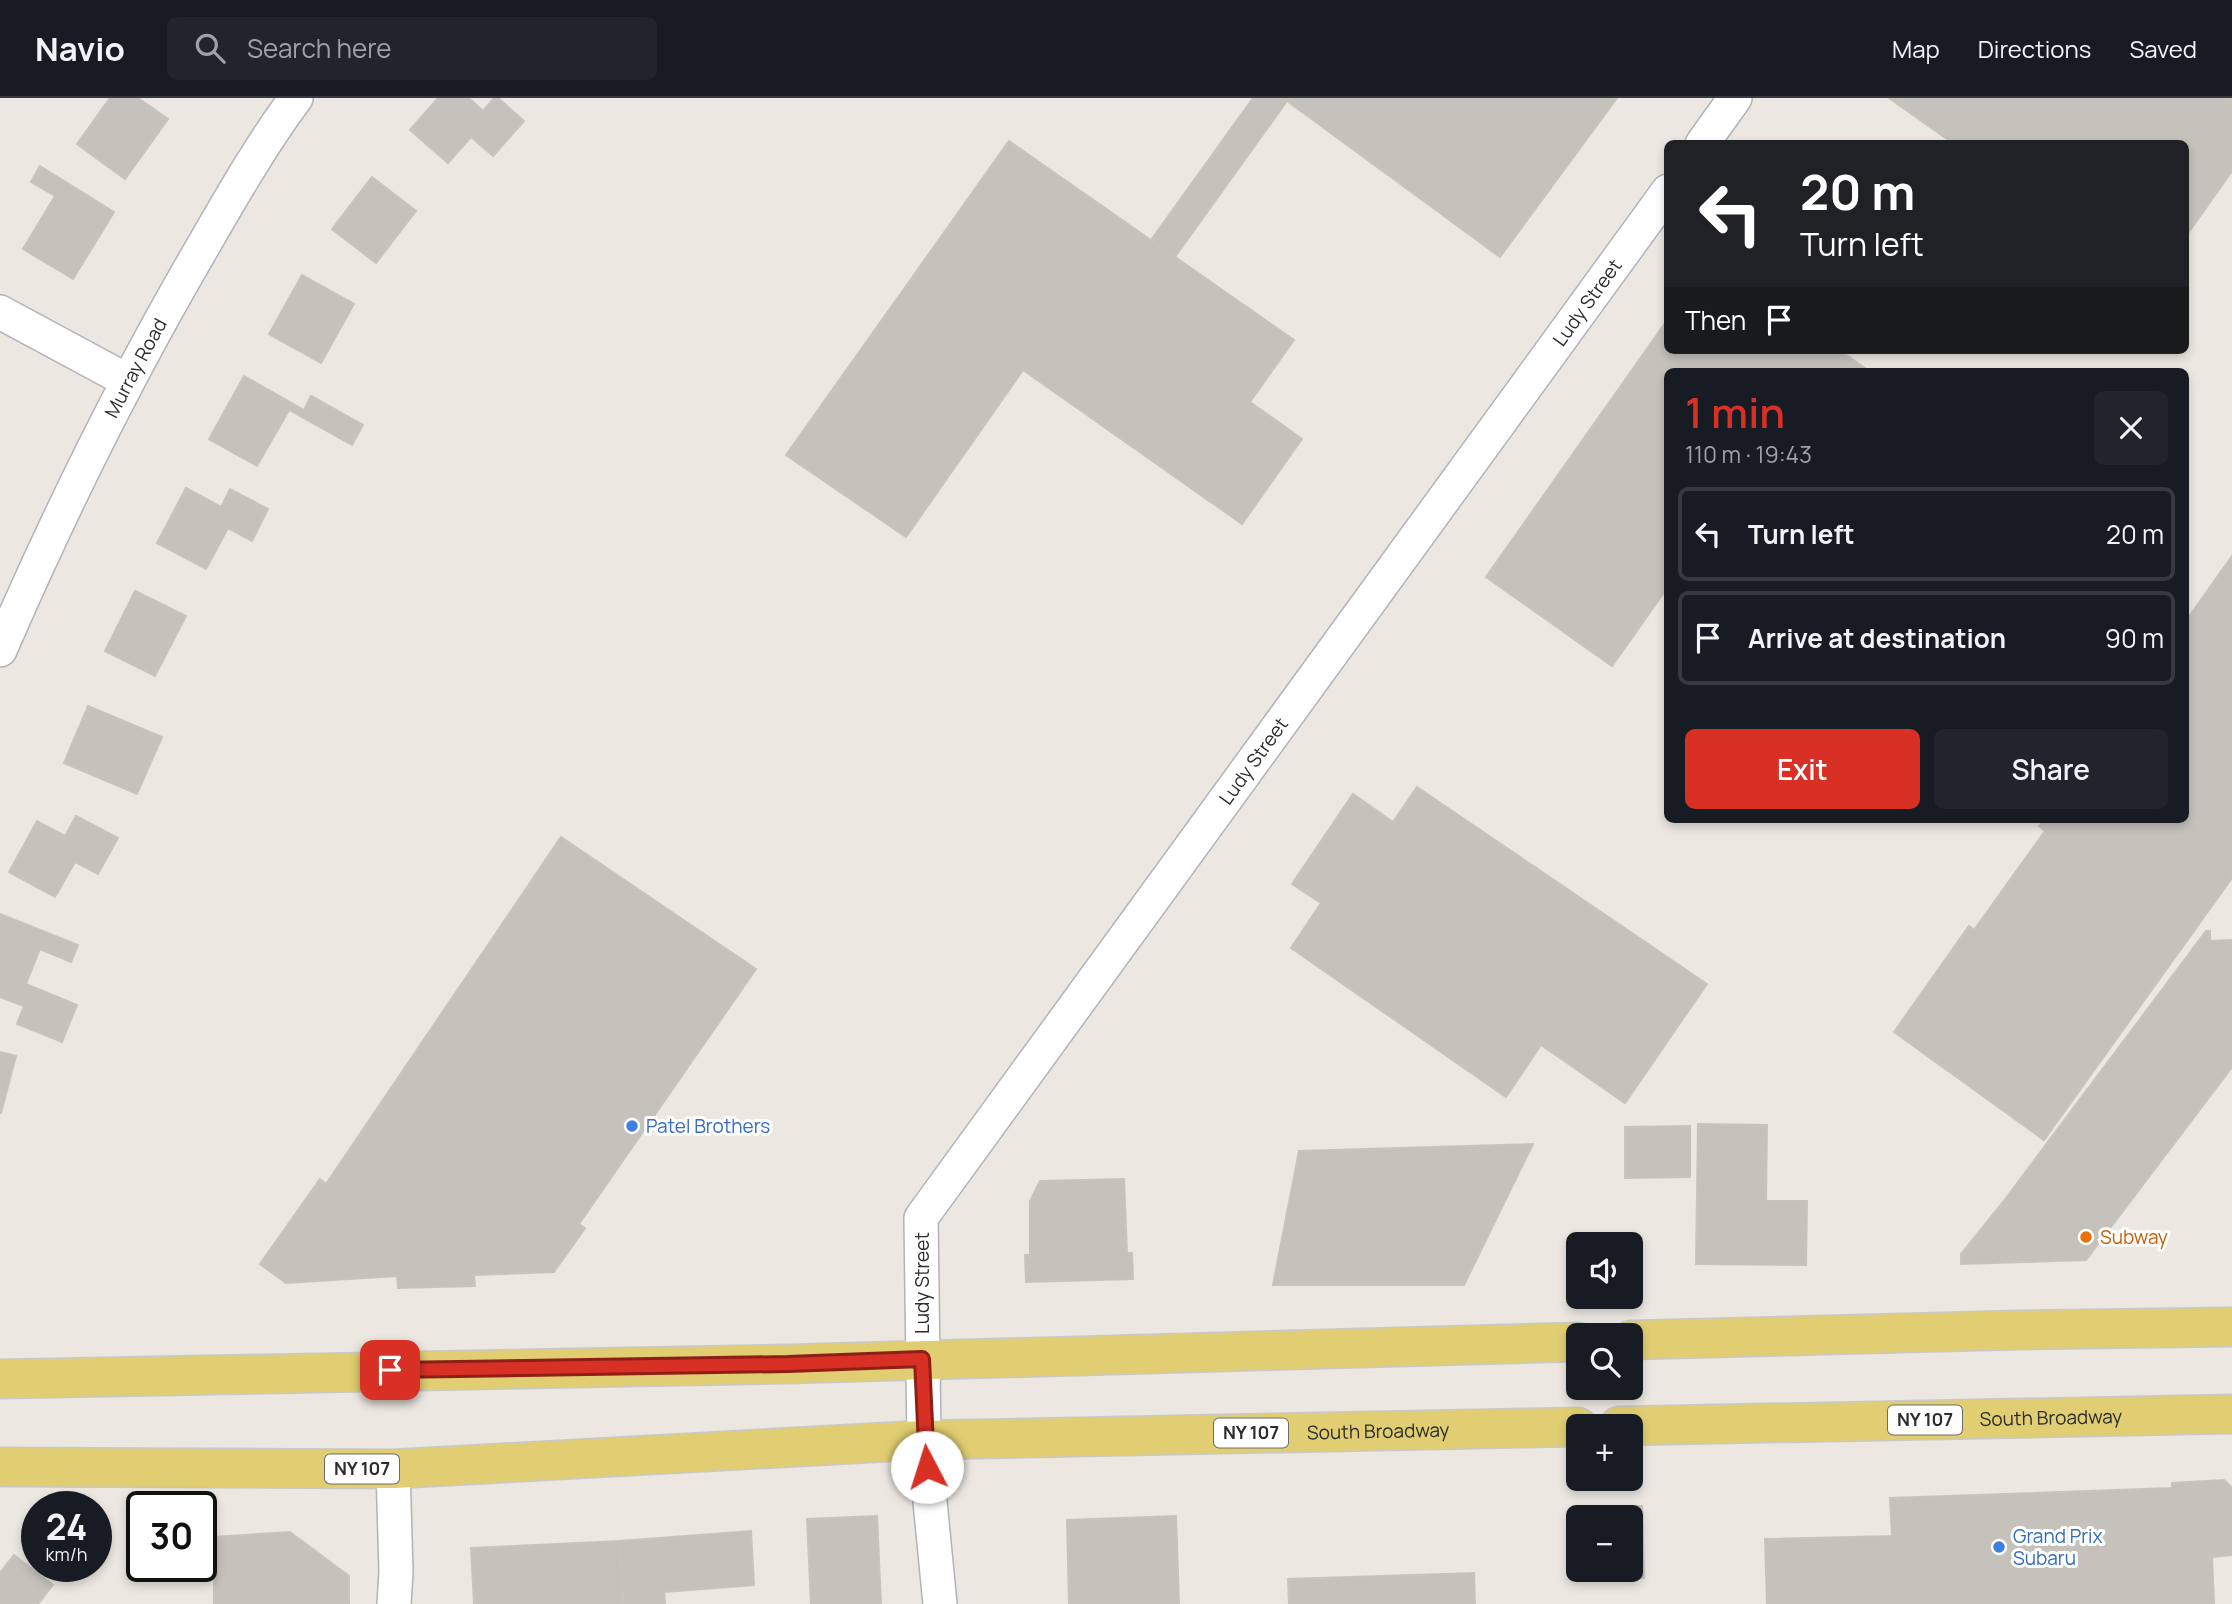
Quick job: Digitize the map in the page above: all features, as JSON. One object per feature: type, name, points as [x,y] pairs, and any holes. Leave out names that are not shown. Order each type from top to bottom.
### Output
[{"type":"main road","points":[[1643,1340],[2232,1327]]},
{"type":"main road","points":[[0,1379],[788,1364],[1566,1342]]},
{"type":"main road","name":"South Broadway","points":[[1643,1426],[2232,1414]]},
{"type":"main road","name":"South Broadway","points":[[924,1440],[1566,1427]]},
{"type":"main road","name":"NY 107","points":[[0,1467],[393,1469],[924,1440]]},
{"type":"street","name":"Murray Road","points":[[0,650],[87,460],[169,305],[237,187],[296,98]]},
{"type":"street","points":[[1705,140],[1735,98]]},
{"type":"street","name":"Ludy Street","points":[[940,1604],[924,1440],[922,1218],[1664,197]]},
{"type":"street","points":[[0,312],[128,382]]},
{"type":"street","points":[[393,1469],[396,1573],[394,1604]]},
{"type":"building","points":[[110,98],[138,98],[168,119],[125,179],[77,144]]},
{"type":"building","points":[[438,98],[469,98],[483,111],[494,98],[498,98],[524,121],[493,156],[471,137],[448,163],[410,130]]},
{"type":"building","points":[[1253,98],[1283,98],[1287,101],[1175,257],[1151,240]]},
{"type":"building","points":[[1283,98],[1617,98],[1500,257]]},
{"type":"building","points":[[1889,98],[2232,98],[2232,171],[2189,232],[2189,140],[1948,140]]},
{"type":"building","points":[[1009,141],[1294,340],[1250,402],[1302,439],[1242,524],[1023,370],[906,537],[786,455]]},
{"type":"building","points":[[40,166],[114,212],[73,279],[23,249],[55,196],[31,182]]},
{"type":"building","points":[[372,177],[416,211],[376,263],[332,229]]},
{"type":"building","points":[[302,275],[354,304],[321,363],[269,334]]},
{"type":"building","points":[[1664,325],[1664,354],[1845,354],[1865,368],[1664,368],[1664,593],[1612,666],[1486,577]]},
{"type":"building","points":[[244,376],[304,410],[311,396],[363,425],[352,445],[289,410],[257,466],[209,439]]},
{"type":"building","points":[[186,488],[221,507],[230,489],[268,509],[252,541],[228,528],[206,569],[157,543]]},
{"type":"building","points":[[2232,556],[2232,878],[2044,1140],[1894,1032],[1969,926],[1974,930],[2045,831],[2039,826],[2041,823],[2189,823],[2189,617]]},
{"type":"building","points":[[135,591],[186,616],[155,676],[105,651]]},
{"type":"building","points":[[88,706],[162,737],[137,794],[64,763]]},
{"type":"building","points":[[1417,787],[1707,984],[1625,1103],[1541,1045],[1506,1097],[1291,948],[1321,903],[1292,884],[1353,794],[1393,822]]},
{"type":"building","points":[[76,816],[118,838],[98,874],[75,862],[55,897],[9,872],[37,821],[65,836]]},
{"type":"building","points":[[561,837],[756,969],[579,1224],[585,1228],[554,1272],[474,1275],[475,1286],[398,1288],[397,1276],[286,1283],[260,1264],[320,1179],[326,1184]]},
{"type":"building","points":[[0,914],[78,945],[71,962],[40,949],[26,984],[77,1005],[62,1042],[17,1024],[24,1006],[0,997]]},
{"type":"building","points":[[2206,931],[2210,931],[2210,941],[2232,940],[2232,1067],[2086,1260],[1961,1264],[1961,1254]]},
{"type":"building","points":[[0,1052],[16,1056],[1,1113],[0,1113]]},
{"type":"building","points":[[1698,1124],[1767,1125],[1766,1201],[1807,1201],[1806,1265],[1696,1264]]},
{"type":"building","points":[[1690,1126],[1690,1177],[1625,1178],[1625,1127]]},
{"type":"building","points":[[1533,1144],[1464,1285],[1273,1285],[1299,1151]]},
{"type":"building","points":[[1124,1179],[1127,1253],[1132,1253],[1133,1279],[1026,1282],[1025,1255],[1030,1255],[1030,1201],[1040,1181]]},
{"type":"building","name":"Grand Prix Subaru","points":[[2224,1480],[2232,1488],[2232,1555],[2212,1557],[2214,1604],[1767,1604],[1765,1539],[1892,1536],[1890,1498],[2172,1488],[2172,1483]]},
{"type":"building","points":[[877,1516],[881,1604],[811,1604],[807,1519]]},
{"type":"building","points":[[1176,1516],[1179,1604],[1069,1604],[1067,1520]]},
{"type":"building","points":[[751,1531],[754,1585],[664,1592],[665,1604],[624,1604],[620,1541]]},
{"type":"building","points":[[290,1532],[349,1576],[349,1604],[214,1604],[217,1537]]},
{"type":"building","points":[[620,1541],[622,1604],[474,1604],[471,1548]]},
{"type":"building","points":[[14,1555],[21,1560],[21,1582],[49,1582],[53,1585],[38,1604],[0,1604],[0,1573]]},
{"type":"building","points":[[1474,1573],[1475,1604],[1289,1604],[1288,1579]]},
{"type":"place","name":"Patel Brothers","points":[[632,1126]]},
{"type":"place","name":"Subway","points":[[2086,1237]]},
{"type":"place","name":"Grand Prix Subaru","points":[[1999,1547]]},
{"type":"route","points":[[390,1370],[788,1364],[922,1359],[927,1467]]}]
